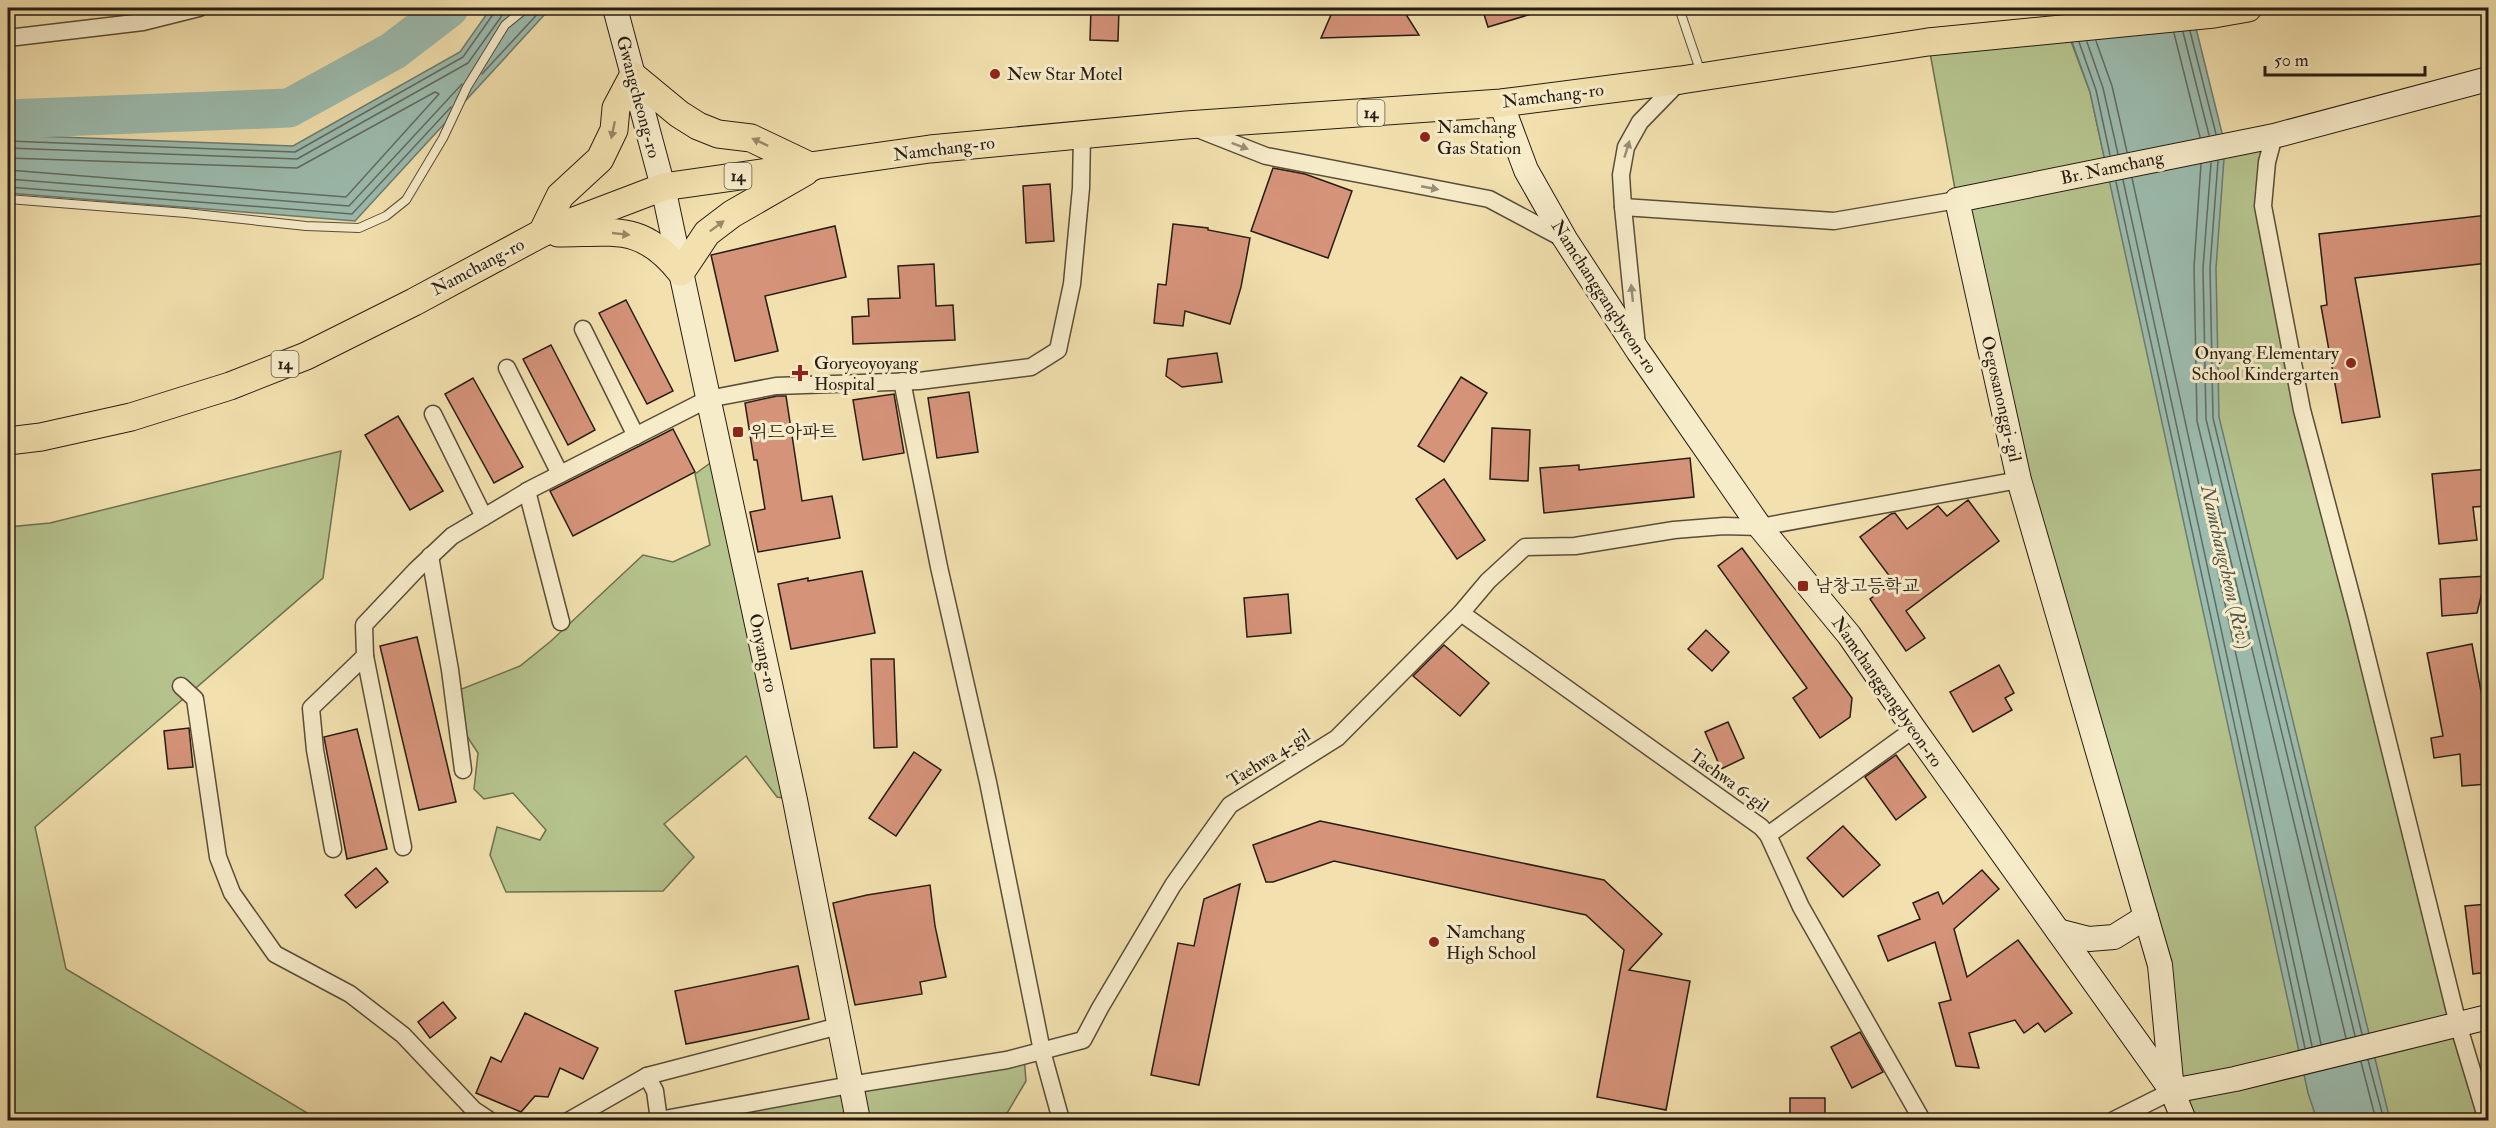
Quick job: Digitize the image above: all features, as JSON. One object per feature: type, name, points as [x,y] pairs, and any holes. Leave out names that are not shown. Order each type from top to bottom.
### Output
[{"type":"main road","name":"Namchang-ro","points":[[8,441],[41,437],[131,417],[230,386],[306,356],[414,302],[542,233],[663,187],[930,149],[1186,125],[1501,103],[1692,78],[1928,42],[2214,14],[2248,8]]},
{"type":"main road","points":[[633,76],[679,114],[698,126],[718,134],[751,138],[813,167],[732,214],[707,233],[681,272],[666,253],[651,242],[624,233],[542,233],[560,196],[600,159],[614,130],[616,108],[633,76]]},
{"type":"street","points":[[8,38],[143,21],[199,8]]},
{"type":"street","name":"Gwangcheong-ro","points":[[615,8],[663,187]]},
{"type":"street","points":[[1638,351],[1621,175],[1626,147],[1640,122],[1692,78]]},
{"type":"street","points":[[2487,1120],[2458,1024],[2357,617],[2302,410],[2263,206],[2267,162],[2274,136],[2488,79]]},
{"type":"street","name":"Namchanggangbyeon-ro","points":[[1501,103],[1526,170],[1565,239],[1638,351],[1760,527],[1849,635],[2172,1090],[2184,1120]]},
{"type":"street","points":[[1186,125],[1266,156],[1489,199],[1565,239]]},
{"type":"street","points":[[403,847],[365,656],[364,625],[452,536],[527,491],[708,399],[776,386],[902,381],[1031,367],[1058,351],[1072,284],[1081,188],[1082,135]]},
{"type":"street","name":"Br. Namchang","points":[[1957,200],[2274,136]]},
{"type":"street","name":"Onyang-ro","points":[[663,187],[795,800],[858,1120]]},
{"type":"street","points":[[1623,207],[1834,221],[1957,200]]},
{"type":"street","name":"Oegosanonggi-gil","points":[[1760,527],[2019,480],[1957,200]]},
{"type":"street","points":[[583,328],[636,436]]},
{"type":"street","points":[[507,368],[560,474]]},
{"type":"street","points":[[902,381],[939,567],[988,782],[1041,1051],[1061,1120]]},
{"type":"street","points":[[433,414],[484,517]]},
{"type":"street","name":"Namchanggangbyeon-ro","points":[[2019,480],[2160,965],[2172,1090]]},
{"type":"street","points":[[527,491],[561,622]]},
{"type":"street","name":"Taehwa 4-gil","points":[[659,1120],[850,1085],[1007,1060],[1083,1040],[1173,885],[1230,805],[1337,738],[1461,613],[1488,580],[1525,548],[1575,546],[1694,528],[1760,527]]},
{"type":"street","points":[[430,556],[450,670],[463,770]]},
{"type":"street","name":"Taehwa 6-gil","points":[[1461,613],[1761,827],[1768,835],[1801,907],[1922,1120]]},
{"type":"street","points":[[333,849],[315,750],[310,708],[365,656]]},
{"type":"street","points":[[182,686],[195,699],[218,857],[232,893],[275,954],[350,994],[403,1035],[474,1110],[489,1120]]},
{"type":"street","points":[[1768,835],[1914,729]]},
{"type":"street","points":[[2058,931],[2089,939],[2114,937],[2146,917]]},
{"type":"street","points":[[2114,1120],[2172,1090],[2235,1079],[2488,1017]]},
{"type":"street","points":[[570,1120],[647,1076],[839,1026]]},
{"type":"street","points":[[647,1076],[655,1091],[659,1120]]},
{"type":"lane","points":[[8,199],[186,213],[306,226],[359,228],[386,216],[406,200],[444,138],[467,87],[505,25],[526,8]]},
{"type":"lane","points":[[1679,8],[1692,78]]},
{"type":"green space","points":[[2066,28],[2090,92],[2107,170],[2274,136],[2263,206],[2302,410],[2488,1120],[2184,1120],[2159,965],[1957,200],[1928,42]]},
{"type":"green space","points":[[341,451],[323,578],[35,827],[66,969],[319,1120],[8,1120],[8,527],[50,523]]},
{"type":"green space","points":[[720,456],[795,800],[777,797],[746,756],[664,824],[694,857],[663,891],[506,892],[490,855],[497,827],[540,840],[546,830],[513,793],[484,799],[474,789],[478,753],[453,715],[454,692],[520,666],[551,641],[643,555],[673,562],[710,545],[695,474]]},
{"type":"green space","points":[[1024,1056],[1026,1081],[1003,1120],[659,1120]]},
{"type":"water","points":[[491,8],[553,8],[355,221],[8,193],[8,135],[293,146],[460,52]]},
{"type":"water","name":"Namchangcheon (Riv.)","points":[[2060,8],[2191,8],[2225,145],[2216,268],[2219,417],[2390,1120],[2317,1120],[2308,1093],[2090,92]]},
{"type":"building","points":[[1091,8],[1119,8],[1118,41],[1090,40]]},
{"type":"building","points":[[1334,8],[1402,8],[1419,35],[1321,38]]},
{"type":"building","points":[[1482,8],[1538,8],[1538,12],[1488,27]]},
{"type":"building","points":[[1273,168],[1305,174],[1352,191],[1328,258],[1251,231]]},
{"type":"building","points":[[1050,184],[1054,241],[1026,243],[1023,186]]},
{"type":"building","points":[[2488,215],[2488,263],[2355,278],[2380,417],[2342,423],[2321,306],[2327,305],[2319,234]]},
{"type":"building","points":[[1173,224],[1208,228],[1208,230],[1250,238],[1241,287],[1230,324],[1185,311],[1183,326],[1154,323],[1158,284],[1166,285]]},
{"type":"building","points":[[835,226],[846,277],[765,296],[778,351],[735,361],[711,255]]},
{"type":"building","points":[[934,264],[936,306],[953,305],[955,340],[853,344],[852,317],[869,316],[868,299],[900,298],[898,266]]},
{"type":"building","points":[[626,300],[673,391],[647,404],[599,313]]},
{"type":"building","points":[[551,345],[595,430],[568,445],[523,359]]},
{"type":"building","points":[[1217,353],[1222,382],[1182,387],[1166,376],[1168,359]]},
{"type":"building","points":[[1461,377],[1487,393],[1444,462],[1418,446]]},
{"type":"building","points":[[473,378],[523,467],[494,483],[445,394]]},
{"type":"building","points":[[969,392],[978,452],[937,458],[928,398]]},
{"type":"building","points":[[894,394],[904,453],[863,460],[853,400]]},
{"type":"building","points":[[786,396],[802,501],[832,496],[840,538],[758,552],[750,512],[765,509],[745,403]]},
{"type":"building","points":[[398,416],[443,491],[410,510],[365,435]]},
{"type":"building","points":[[1492,428],[1530,430],[1528,481],[1490,479]]},
{"type":"building","points":[[673,429],[695,472],[573,536],[550,491]]},
{"type":"building","points":[[1690,458],[1694,497],[1544,513],[1540,468],[1579,465],[1579,470]]},
{"type":"building","points":[[2488,469],[2488,506],[2473,507],[2477,540],[2439,544],[2432,474]]},
{"type":"building","points":[[1444,479],[1485,540],[1457,559],[1416,499]]},
{"type":"building","points":[[1968,500],[1999,541],[1906,611],[1925,638],[1906,651],[1870,599],[1894,582],[1860,537],[1891,514],[1895,513],[1907,529],[1938,506],[1947,516]]},
{"type":"building","points":[[1742,548],[1852,698],[1850,717],[1820,738],[1793,698],[1807,688],[1718,566]]},
{"type":"building","points":[[862,571],[875,633],[791,649],[778,584]]},
{"type":"building","points":[[2486,576],[2477,613],[2442,616],[2440,579]]},
{"type":"building","points":[[1288,594],[1291,633],[1247,637],[1244,598]]},
{"type":"building","points":[[1706,630],[1729,652],[1712,671],[1688,649]]},
{"type":"building","points":[[417,637],[456,802],[419,810],[380,646]]},
{"type":"building","points":[[2472,644],[2488,728],[2488,784],[2462,786],[2460,754],[2434,758],[2431,738],[2443,736],[2427,653]]},
{"type":"building","points":[[1444,645],[1489,683],[1460,716],[1413,676]]},
{"type":"building","points":[[871,659],[894,659],[897,747],[874,748]]},
{"type":"building","points":[[1999,665],[2014,693],[2005,698],[2012,710],[1973,732],[1950,692]]},
{"type":"building","points":[[1728,722],[1744,758],[1721,769],[1705,732]]},
{"type":"building","points":[[189,728],[193,767],[168,769],[164,731]]},
{"type":"building","points":[[357,729],[387,849],[347,859],[324,737]]},
{"type":"building","points":[[914,752],[941,770],[896,836],[869,818]]},
{"type":"building","points":[[1896,755],[1926,797],[1896,820],[1865,777]]},
{"type":"building","points":[[1320,821],[1604,880],[1662,934],[1629,970],[1690,981],[1666,1110],[1597,1097],[1624,950],[1586,915],[1334,861],[1273,882],[1266,882],[1253,845]]},
{"type":"building","points":[[1843,826],[1880,865],[1843,897],[1807,858]]},
{"type":"building","points":[[376,868],[388,882],[356,908],[345,895]]},
{"type":"building","points":[[1982,870],[1999,889],[1954,929],[1967,977],[2018,940],[2072,1013],[2045,1032],[2038,1023],[2024,1033],[2015,1020],[1969,1033],[1979,1068],[1956,1066],[1939,1003],[1951,1000],[1935,942],[1888,961],[1878,936],[1920,919],[1913,903],[1938,892],[1943,904]]},
{"type":"building","points":[[1240,884],[1199,1085],[1151,1075],[1178,943],[1194,946],[1204,899]]},
{"type":"building","points":[[930,885],[935,926],[946,977],[920,982],[922,994],[855,1005],[833,903]]},
{"type":"building","points":[[2488,904],[2488,972],[2473,974],[2465,906]]},
{"type":"building","points":[[798,966],[809,1019],[686,1044],[675,991]]},
{"type":"building","points":[[443,1002],[456,1018],[430,1038],[418,1022]]},
{"type":"building","points":[[525,1013],[598,1048],[583,1079],[560,1068],[548,1097],[535,1096],[521,1112],[476,1093],[491,1057],[501,1062]]},
{"type":"building","points":[[1860,1032],[1883,1072],[1852,1088],[1831,1047]]},
{"type":"building","points":[[1790,1098],[1825,1098],[1825,1120],[1790,1120]]},
{"type":"waterway","points":[[8,119],[289,108],[393,51],[449,8]]},
{"type":"place","name":"New Star Motel","points":[[995,74]]},
{"type":"place","name":"Namchang Gas Station","points":[[1425,137]]},
{"type":"place","name":"Onyang Elementary School Kindergarten","points":[[2351,363]]},
{"type":"place","name":"Goryeoyoyang Hospital","points":[[800,373]]},
{"type":"place","name":"위드아파트","points":[[738,432]]},
{"type":"place","name":"남창고등학교","points":[[1803,586]]},
{"type":"place","name":"Namchang High School","points":[[1434,942]]}]
